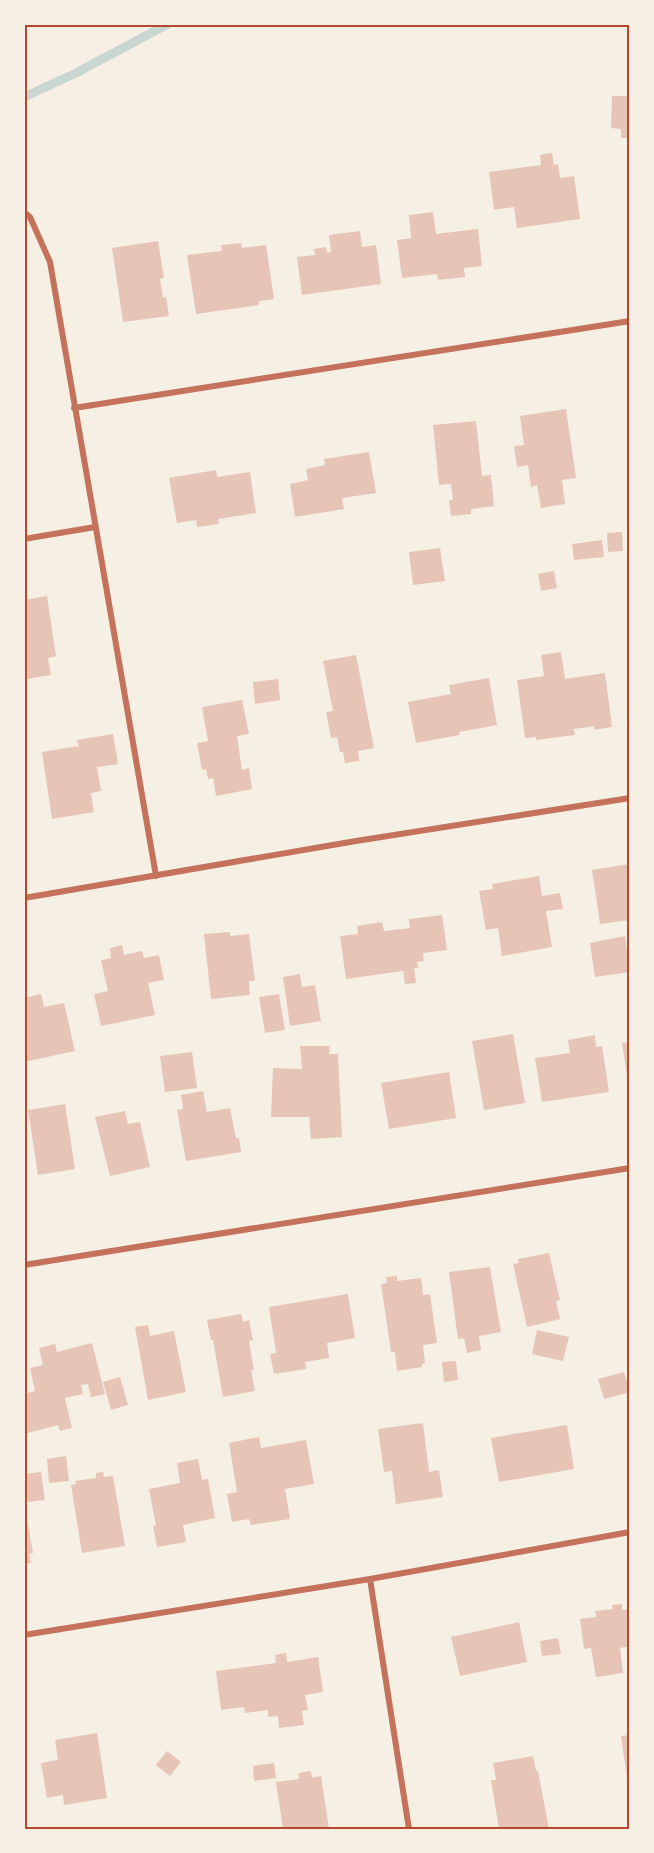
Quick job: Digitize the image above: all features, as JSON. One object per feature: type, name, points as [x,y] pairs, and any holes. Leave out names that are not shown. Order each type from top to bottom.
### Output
[{"type":"street","points":[[24,212],[30,217],[50,262],[156,876]]},
{"type":"street","points":[[74,408],[630,321]]},
{"type":"street","points":[[24,539],[95,527]]},
{"type":"street","points":[[24,898],[344,843],[630,798]]},
{"type":"street","points":[[24,1265],[630,1168]]},
{"type":"street","points":[[24,1635],[370,1579],[630,1532]]},
{"type":"street","points":[[370,1579],[410,1829]]},
{"type":"building","points":[[612,96],[630,96],[630,138],[621,138],[621,129],[611,128]]},
{"type":"building","points":[[552,153],[554,165],[558,164],[560,178],[574,176],[580,219],[517,228],[514,207],[494,210],[489,172],[541,165],[540,155]]},
{"type":"building","points":[[433,212],[436,234],[478,229],[482,266],[464,268],[465,277],[438,280],[437,274],[402,278],[397,240],[411,238],[409,215]]},
{"type":"building","points":[[360,231],[362,247],[376,245],[381,284],[302,295],[297,257],[315,255],[314,249],[326,247],[327,253],[331,252],[329,235]]},
{"type":"building","points":[[158,241],[164,278],[160,279],[169,316],[123,322],[112,248]]},
{"type":"building","points":[[241,243],[242,248],[266,245],[274,299],[259,301],[259,305],[196,314],[187,255],[222,251],[221,245]]},
{"type":"building","points":[[566,409],[576,478],[562,480],[565,504],[541,508],[537,485],[531,487],[528,465],[517,467],[514,446],[524,445],[520,416]]},
{"type":"building","points":[[476,421],[482,476],[491,475],[494,506],[471,509],[471,514],[451,516],[449,500],[453,500],[451,484],[439,485],[433,425]]},
{"type":"building","points":[[369,452],[376,493],[342,498],[344,509],[295,517],[290,484],[308,480],[306,469],[325,465],[324,459]]},
{"type":"building","points":[[216,470],[217,477],[250,472],[256,513],[218,519],[219,524],[197,527],[196,520],[177,523],[169,478]]},
{"type":"building","points":[[622,532],[623,551],[608,552],[607,533]]},
{"type":"building","points":[[602,540],[604,557],[574,560],[572,544]]},
{"type":"building","points":[[440,548],[445,581],[413,585],[409,552]]},
{"type":"building","points":[[554,571],[557,588],[541,591],[538,574]]},
{"type":"building","points":[[47,596],[56,656],[48,658],[51,675],[27,679],[24,661],[24,600]]},
{"type":"building","points":[[561,652],[565,679],[605,673],[612,727],[594,730],[594,726],[574,729],[575,735],[536,740],[536,737],[525,738],[517,680],[544,676],[541,655]]},
{"type":"building","points":[[356,655],[374,748],[358,751],[359,761],[345,763],[337,737],[331,738],[326,712],[333,711],[323,661]]},
{"type":"building","points":[[489,678],[497,725],[416,743],[408,702],[451,694],[449,685]]},
{"type":"building","points":[[278,679],[280,700],[255,704],[253,682]]},
{"type":"building","points":[[242,700],[249,734],[237,736],[242,770],[249,768],[252,789],[216,796],[213,778],[208,779],[206,769],[202,770],[197,743],[208,741],[202,707]]},
{"type":"building","points":[[113,734],[118,764],[97,767],[101,791],[91,793],[94,812],[52,819],[42,752],[79,746],[77,740]]},
{"type":"building","points":[[630,864],[630,920],[600,924],[592,870]]},
{"type":"building","points":[[539,876],[542,896],[560,893],[563,909],[546,911],[552,947],[502,956],[498,928],[486,930],[479,891],[493,889],[492,884]]},
{"type":"building","points":[[442,915],[447,950],[423,953],[424,961],[417,962],[418,968],[414,968],[416,983],[405,984],[403,971],[346,979],[340,936],[358,934],[357,926],[382,922],[384,931],[410,928],[409,919]]},
{"type":"building","points":[[230,932],[230,936],[249,934],[255,981],[249,981],[250,995],[211,999],[204,934]]},
{"type":"building","points":[[625,936],[630,972],[595,977],[590,943]]},
{"type":"building","points":[[122,945],[124,955],[142,951],[144,958],[159,955],[164,980],[148,983],[155,1015],[101,1026],[94,994],[108,991],[101,960],[111,958],[110,948]]},
{"type":"building","points":[[300,974],[302,987],[315,985],[321,1021],[290,1026],[283,977]]},
{"type":"building","points":[[41,994],[44,1007],[64,1003],[75,1051],[24,1062],[24,998]]},
{"type":"building","points":[[279,994],[285,1030],[265,1033],[259,997]]},
{"type":"building","points":[[513,1034],[525,1103],[484,1110],[472,1041]]},
{"type":"building","points":[[595,1035],[596,1047],[602,1046],[609,1092],[542,1102],[535,1058],[570,1053],[568,1040]]},
{"type":"building","points":[[630,1042],[630,1088],[629,1088],[622,1043]]},
{"type":"building","points":[[300,1046],[330,1046],[329,1054],[338,1054],[342,1137],[311,1139],[309,1117],[271,1117],[273,1068],[302,1069]]},
{"type":"building","points":[[192,1052],[197,1088],[165,1092],[160,1056]]},
{"type":"building","points":[[449,1072],[456,1118],[389,1129],[381,1083]]},
{"type":"building","points":[[203,1091],[207,1112],[230,1108],[241,1152],[186,1161],[177,1110],[183,1109],[181,1095]]},
{"type":"building","points":[[65,1104],[75,1169],[38,1175],[28,1110]]},
{"type":"building","points":[[125,1111],[128,1124],[140,1122],[150,1167],[110,1176],[95,1117]]},
{"type":"building","points":[[549,1253],[560,1300],[556,1301],[560,1319],[527,1327],[513,1264],[519,1263],[518,1259]]},
{"type":"building","points":[[490,1267],[501,1332],[479,1336],[481,1350],[467,1353],[464,1338],[458,1339],[449,1272]]},
{"type":"building","points":[[397,1276],[397,1281],[421,1278],[423,1295],[430,1294],[437,1343],[423,1345],[425,1363],[422,1367],[397,1371],[395,1352],[391,1352],[381,1284],[387,1283],[386,1277]]},
{"type":"building","points":[[348,1294],[355,1338],[327,1343],[329,1358],[305,1362],[306,1369],[274,1374],[270,1354],[276,1353],[269,1307]]},
{"type":"building","points":[[241,1314],[243,1322],[249,1320],[253,1340],[249,1341],[255,1391],[223,1397],[213,1340],[211,1340],[207,1320]]},
{"type":"building","points":[[148,1325],[150,1336],[174,1331],[186,1392],[148,1400],[135,1327]]},
{"type":"building","points":[[537,1330],[569,1337],[563,1361],[532,1354]]},
{"type":"building","points":[[92,1343],[105,1394],[91,1397],[88,1384],[81,1385],[83,1394],[65,1398],[72,1428],[60,1431],[58,1425],[24,1434],[24,1394],[35,1391],[30,1368],[43,1365],[39,1348],[55,1344],[57,1352]]},
{"type":"building","points":[[456,1361],[458,1380],[444,1382],[442,1362]]},
{"type":"building","points":[[624,1372],[630,1392],[604,1399],[598,1379]]},
{"type":"building","points":[[120,1377],[128,1405],[111,1410],[103,1382]]},
{"type":"building","points":[[423,1423],[429,1472],[439,1470],[443,1497],[396,1504],[392,1471],[384,1472],[378,1429]]},
{"type":"building","points":[[567,1425],[574,1469],[499,1482],[491,1438]]},
{"type":"building","points":[[259,1437],[261,1448],[306,1440],[314,1484],[285,1489],[290,1519],[251,1525],[249,1519],[232,1522],[227,1494],[237,1492],[229,1443]]},
{"type":"building","points":[[66,1456],[69,1481],[49,1483],[47,1459]]},
{"type":"building","points":[[198,1459],[202,1480],[208,1479],[215,1518],[183,1525],[186,1542],[157,1547],[153,1526],[156,1525],[149,1489],[180,1483],[177,1463]]},
{"type":"building","points":[[41,1472],[45,1500],[28,1502],[24,1474]]},
{"type":"building","points":[[103,1472],[104,1477],[113,1476],[125,1546],[82,1553],[71,1485],[76,1484],[75,1481],[96,1478],[96,1473]]},
{"type":"building","points":[[24,1514],[26,1514],[33,1553],[29,1554],[31,1563],[24,1564]]},
{"type":"building","points":[[622,1604],[622,1610],[630,1609],[630,1646],[620,1648],[623,1673],[596,1677],[591,1648],[584,1649],[580,1619],[596,1617],[595,1611],[613,1609],[612,1605]]},
{"type":"building","points":[[519,1622],[527,1662],[460,1676],[451,1637]]},
{"type":"building","points":[[558,1638],[561,1654],[542,1656],[540,1641]]},
{"type":"building","points":[[286,1653],[287,1662],[318,1657],[323,1692],[305,1695],[308,1710],[302,1711],[304,1725],[279,1728],[278,1716],[268,1717],[268,1710],[245,1713],[244,1707],[221,1710],[216,1671],[276,1663],[275,1655]]},
{"type":"building","points":[[97,1733],[107,1798],[64,1805],[63,1795],[47,1798],[41,1763],[58,1760],[55,1740]]},
{"type":"building","points":[[630,1735],[630,1792],[629,1792],[621,1736]]},
{"type":"building","points":[[167,1751],[181,1762],[170,1776],[156,1765]]},
{"type":"building","points":[[533,1756],[549,1829],[499,1829],[491,1780],[496,1780],[493,1763]]},
{"type":"building","points":[[274,1763],[276,1778],[254,1781],[253,1766]]},
{"type":"building","points":[[311,1771],[312,1778],[321,1776],[329,1829],[283,1829],[276,1782],[299,1779],[299,1773]]},
{"type":"waterway","points":[[24,97],[74,74],[168,24]]}]
